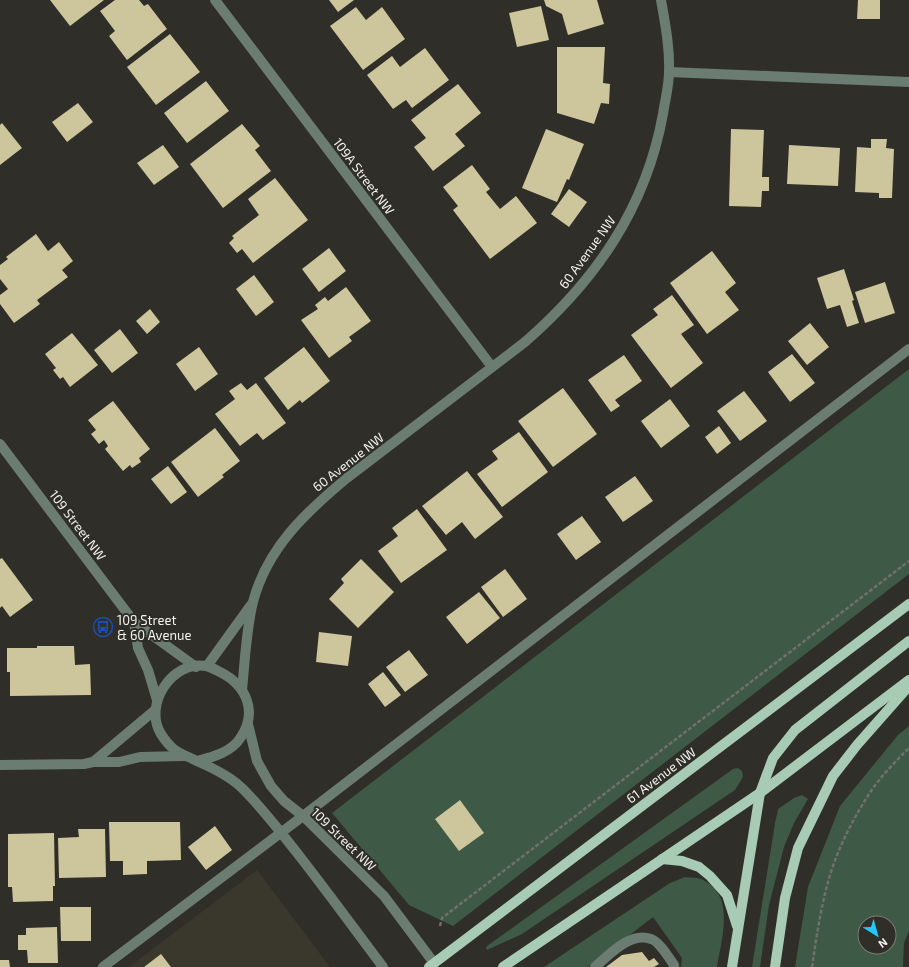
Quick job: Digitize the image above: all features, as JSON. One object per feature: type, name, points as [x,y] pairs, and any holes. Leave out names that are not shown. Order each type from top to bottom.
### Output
[{"type":"main road","name":"61 Avenue NW","points":[[433,966],[909,604]]},
{"type":"main road","points":[[732,967],[760,793],[773,758],[795,730],[909,641]]},
{"type":"main road","points":[[502,967],[760,793],[909,680]]},
{"type":"main road","points":[[775,967],[785,898],[798,848],[833,776],[909,686]]},
{"type":"main road","points":[[662,859],[682,861],[699,866],[710,876],[727,895],[738,930]]},
{"type":"street","name":"109A Street NW","points":[[215,0],[492,367]]},
{"type":"street","name":"60 Avenue NW","points":[[242,690],[248,630],[253,601],[264,572],[278,546],[300,520],[320,500],[525,342],[552,318],[582,286],[609,248],[628,217],[649,170],[661,127],[669,72],[666,27],[661,0]]},
{"type":"street","points":[[669,72],[909,82]]},
{"type":"street","points":[[103,967],[303,816],[909,349]]},
{"type":"street","name":"109 Street NW","points":[[0,444],[134,622],[196,667]]},
{"type":"street","name":"60 Avenue NW","points":[[206,666],[253,601]]},
{"type":"street","name":"109 Street NW","points":[[134,622],[138,648],[148,670],[158,700]]},
{"type":"street","points":[[197,761],[215,756],[228,750],[241,738],[248,724],[249,712],[247,700],[242,690],[229,677],[206,666],[184,670],[173,676],[165,685],[155,710],[160,733],[171,748],[184,756],[232,778],[252,798],[281,832],[383,967]]},
{"type":"street","points":[[93,762],[155,710]]},
{"type":"street","name":"109 Street NW","points":[[248,724],[257,761],[271,786],[284,801],[303,816],[384,896],[433,966]]},
{"type":"street","points":[[0,765],[84,764],[93,762],[119,762],[140,756],[184,756]]},
{"type":"street","points":[[595,967],[627,942],[638,937],[652,939],[661,948],[674,967]]},
{"type":"path","points":[[440,926],[442,918],[909,561]]},
{"type":"path","points":[[812,967],[820,915],[827,885],[836,857],[869,793],[893,764],[909,748]]},
{"type":"shaded area","points":[[257,870],[330,967],[129,967]]},
{"type":"green space","points":[[909,369],[909,574],[453,926],[409,905],[332,813]]},
{"type":"green space","points":[[909,726],[909,931],[904,943],[903,967],[795,967],[808,887],[840,806],[898,735]]},
{"type":"green space","points":[[738,768],[742,771],[743,777],[735,790],[522,934],[487,950],[487,946],[733,769]]},
{"type":"green space","points":[[802,795],[808,799],[794,823],[784,847],[769,905],[760,967],[752,967],[778,809],[794,798]]},
{"type":"green space","points":[[685,877],[701,879],[712,886],[719,895],[723,906],[724,918],[722,943],[717,967],[681,967],[682,958],[653,917],[588,967],[544,967],[670,883]]},
{"type":"building","points":[[50,0],[104,0],[70,26]]},
{"type":"building","points":[[115,0],[139,0],[144,6],[148,4],[167,29],[127,60],[109,36],[115,31],[100,11]]},
{"type":"building","points":[[329,0],[354,0],[338,12]]},
{"type":"building","points":[[544,0],[597,0],[604,24],[568,35],[562,14],[546,6]]},
{"type":"building","points":[[858,0],[880,0],[880,19],[857,19]]},
{"type":"building","points":[[541,6],[549,40],[517,47],[509,13]]},
{"type":"building","points":[[356,7],[366,20],[382,7],[405,39],[363,70],[330,26]]},
{"type":"building","points":[[170,34],[200,72],[156,105],[127,67]]},
{"type":"building","points":[[557,47],[605,47],[603,83],[610,84],[609,104],[601,103],[594,124],[557,113]]},
{"type":"building","points":[[425,48],[449,80],[412,108],[406,100],[393,109],[367,75],[392,56],[400,67]]},
{"type":"building","points":[[206,81],[229,111],[187,143],[164,113]]},
{"type":"building","points":[[458,84],[481,113],[455,134],[465,146],[433,171],[414,147],[426,138],[411,120]]},
{"type":"building","points":[[78,103],[93,122],[67,142],[52,122]]},
{"type":"building","points":[[2,123],[22,148],[0,165],[0,125]]},
{"type":"building","points":[[242,124],[260,146],[255,150],[271,171],[223,208],[190,164]]},
{"type":"building","points":[[546,129],[584,144],[569,180],[567,179],[557,202],[522,188]]},
{"type":"building","points":[[731,129],[764,130],[762,177],[769,177],[769,191],[762,191],[761,207],[729,206]]},
{"type":"building","points":[[871,139],[887,139],[886,148],[894,149],[892,198],[879,198],[879,193],[855,192],[857,147],[871,148]]},
{"type":"building","points":[[163,145],[179,167],[154,185],[137,163]]},
{"type":"building","points":[[789,145],[840,148],[838,186],[787,184]]},
{"type":"building","points":[[472,165],[490,189],[486,192],[500,209],[516,196],[537,223],[490,259],[453,210],[458,206],[443,187]]},
{"type":"building","points":[[275,178],[308,220],[253,263],[242,249],[237,253],[229,243],[234,238],[232,236],[259,215],[248,199]]},
{"type":"building","points":[[569,189],[587,202],[569,227],[551,214]]},
{"type":"building","points":[[36,234],[48,251],[59,242],[73,261],[62,270],[68,277],[37,300],[40,304],[14,323],[0,304],[0,295],[8,289],[0,279],[0,265],[8,259],[6,257]]},
{"type":"building","points":[[329,248],[346,271],[319,292],[302,269]]},
{"type":"building","points":[[712,251],[736,283],[725,292],[739,310],[707,334],[670,283]]},
{"type":"building","points":[[844,269],[854,300],[852,301],[859,323],[847,327],[840,305],[827,309],[817,278]]},
{"type":"building","points":[[254,275],[274,302],[256,316],[236,289]]},
{"type":"building","points":[[885,282],[895,313],[865,323],[855,292]]},
{"type":"building","points":[[346,287],[371,321],[349,337],[352,341],[329,358],[301,320],[318,309],[315,305],[325,297],[328,301]]},
{"type":"building","points":[[672,295],[694,325],[681,334],[703,363],[671,388],[631,335],[658,315],[653,309]]},
{"type":"building","points":[[150,309],[160,322],[147,334],[136,321]]},
{"type":"building","points":[[810,323],[829,347],[807,365],[788,341]]},
{"type":"building","points":[[120,329],[138,353],[112,373],[94,350]]},
{"type":"building","points":[[72,333],[98,365],[70,387],[63,377],[60,379],[53,370],[56,368],[45,354]]},
{"type":"building","points":[[199,347],[218,374],[195,391],[176,364]]},
{"type":"building","points":[[304,347],[330,381],[302,403],[300,400],[288,410],[264,378]]},
{"type":"building","points":[[792,354],[815,383],[790,402],[768,372]]},
{"type":"building","points":[[624,355],[642,381],[615,400],[620,406],[611,412],[588,380]]},
{"type":"building","points":[[241,383],[247,390],[256,383],[286,423],[263,440],[257,433],[240,446],[215,414],[235,399],[229,391]]},
{"type":"building","points":[[563,388],[597,434],[553,467],[518,421]]},
{"type":"building","points":[[744,391],[767,421],[740,441],[717,411]]},
{"type":"building","points":[[670,399],[690,426],[661,448],[641,421]]},
{"type":"building","points":[[113,401],[150,449],[139,458],[141,462],[132,468],[130,465],[123,471],[105,449],[108,446],[104,440],[99,444],[91,434],[96,430],[88,420]]},
{"type":"building","points":[[719,426],[731,443],[717,454],[705,437]]},
{"type":"building","points":[[215,428],[240,461],[222,475],[224,477],[198,497],[171,462]]},
{"type":"building","points":[[519,432],[548,472],[502,507],[477,474],[498,459],[492,451]]},
{"type":"building","points":[[168,466],[187,492],[171,504],[151,479]]},
{"type":"building","points":[[467,471],[503,517],[475,539],[462,522],[446,535],[422,506]]},
{"type":"building","points":[[635,476],[653,501],[623,522],[605,497]]},
{"type":"building","points":[[417,509],[447,550],[401,583],[378,551],[398,536],[392,528]]},
{"type":"building","points":[[582,516],[601,542],[576,560],[557,534]]},
{"type":"building","points":[[2,558],[33,600],[10,617],[2,606],[0,608],[0,559]]},
{"type":"building","points":[[361,559],[394,592],[358,628],[329,599],[344,583],[341,579]]},
{"type":"building","points":[[505,569],[527,599],[503,617],[481,587]]},
{"type":"building","points":[[479,592],[500,618],[467,644],[446,617]]},
{"type":"building","points":[[319,632],[352,636],[348,666],[316,662]]},
{"type":"building","points":[[37,646],[74,646],[75,665],[90,664],[91,695],[10,696],[10,672],[7,672],[7,648],[37,648]]},
{"type":"building","points":[[409,650],[428,675],[405,692],[386,667]]},
{"type":"building","points":[[383,672],[401,695],[385,707],[368,684]]},
{"type":"building","points":[[460,800],[484,833],[459,851],[435,819]]},
{"type":"building","points":[[109,822],[180,822],[181,860],[147,861],[147,874],[123,875],[123,861],[110,861]]},
{"type":"building","points":[[215,826],[232,850],[206,870],[188,847]]},
{"type":"building","points":[[78,829],[105,829],[106,877],[59,878],[58,838],[79,837]]},
{"type":"building","points":[[54,833],[55,886],[53,886],[53,901],[13,902],[12,887],[8,887],[8,834]]},
{"type":"building","points":[[60,907],[91,907],[91,941],[61,941]]},
{"type":"building","points":[[57,927],[58,963],[28,963],[27,950],[18,950],[18,935],[26,935],[26,928]]},
{"type":"building","points":[[642,952],[649,961],[654,958],[659,964],[654,967],[606,967],[622,955]]},
{"type":"building","points":[[161,954],[171,967],[144,967]]},
{"type":"building","points":[[0,960],[9,960],[10,967],[0,967]]},
{"type":"place","name":"109 Street & 60 Avenue","points":[[103,627]]}]
